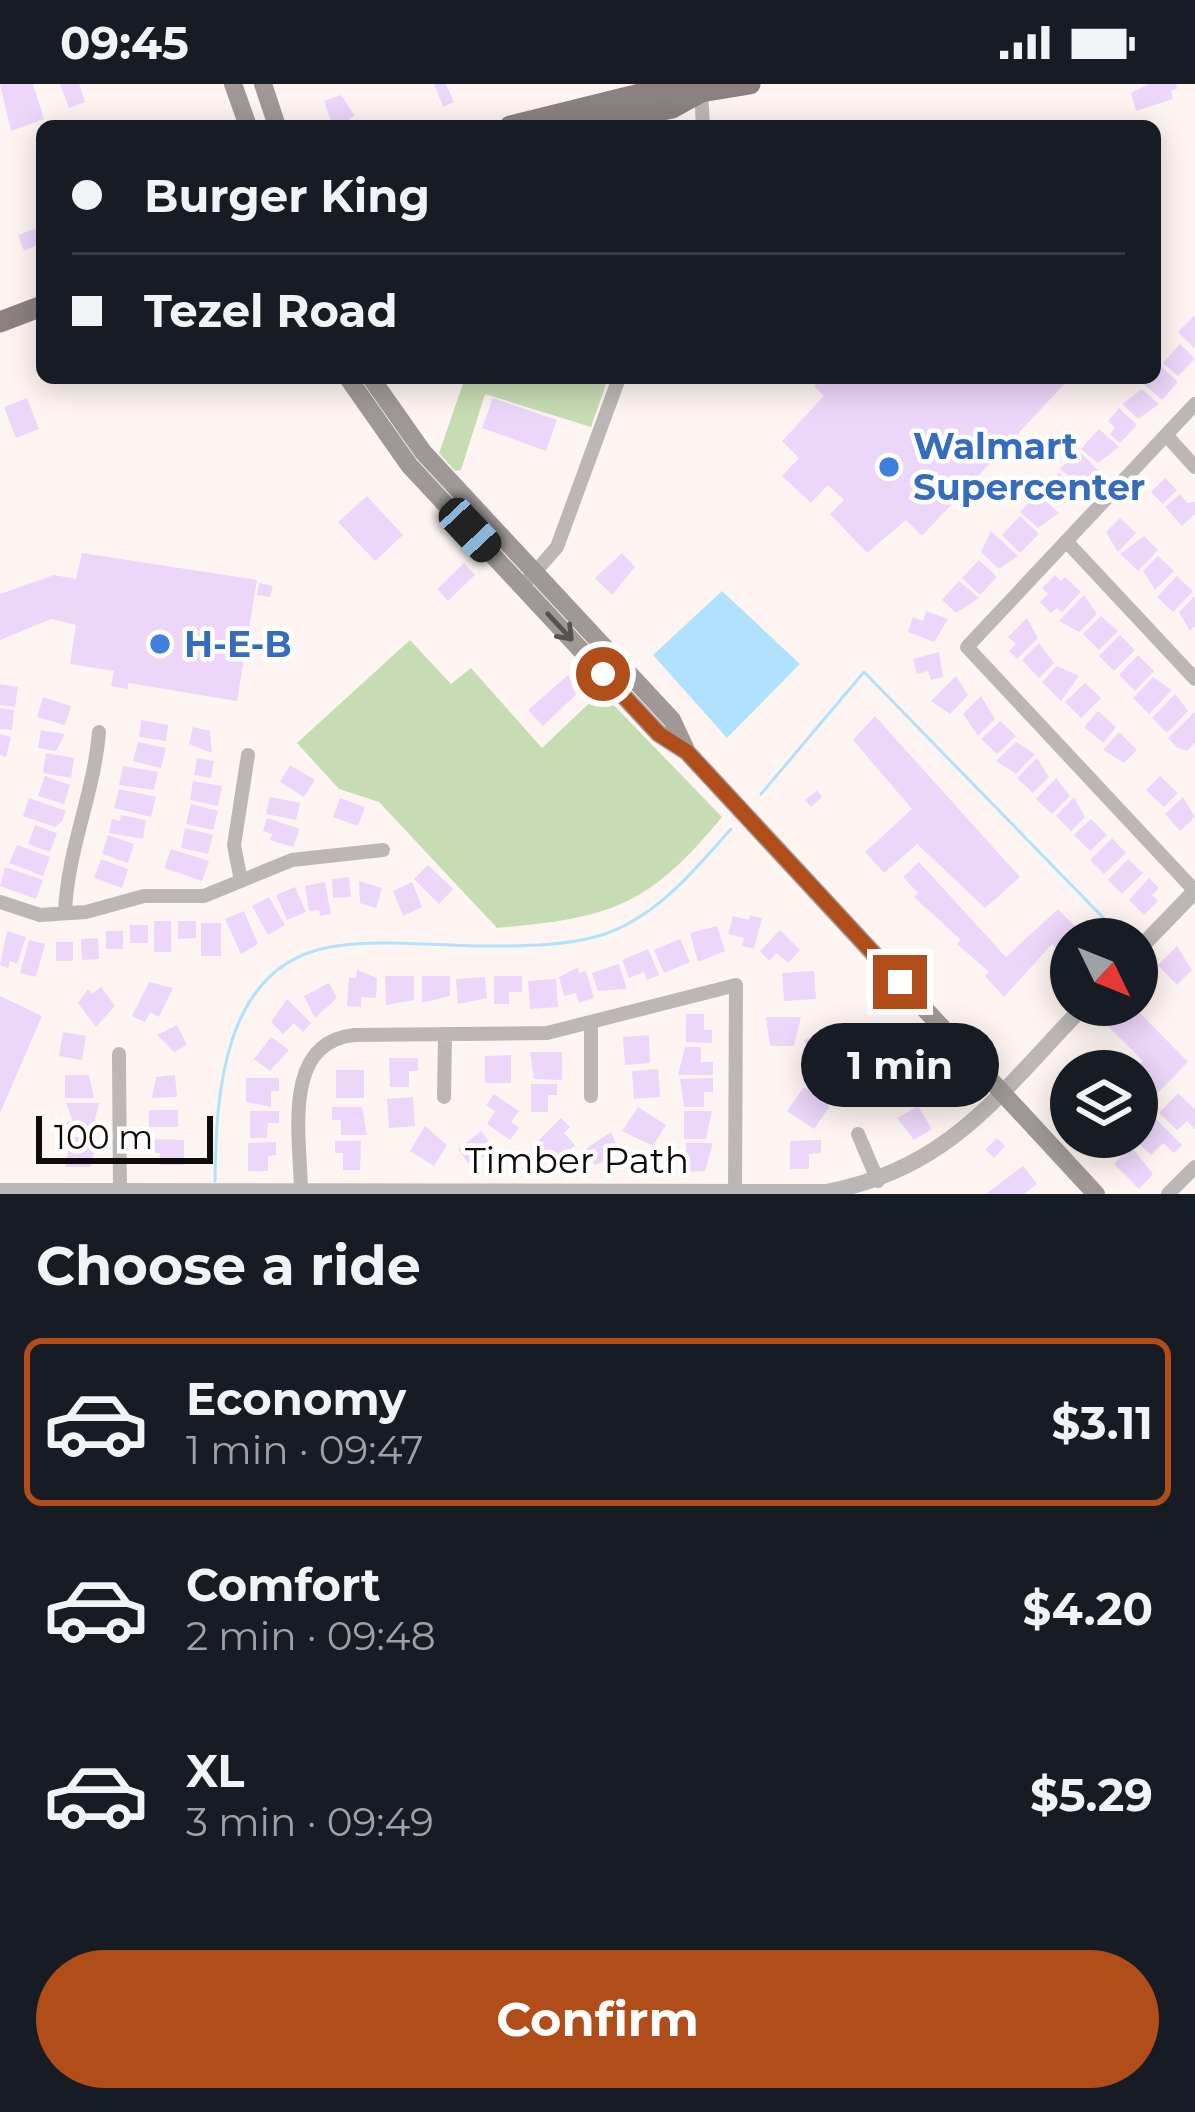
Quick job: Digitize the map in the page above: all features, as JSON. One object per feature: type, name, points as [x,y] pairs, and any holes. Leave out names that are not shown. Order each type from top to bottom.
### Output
[{"type":"main road","points":[[233,84],[246,120]]},
{"type":"main road","points":[[263,84],[275,120]]},
{"type":"main road","points":[[534,120],[664,88],[701,92],[751,84]]},
{"type":"main road","points":[[616,120],[672,108],[701,92]]},
{"type":"main road","points":[[0,322],[36,308]]},
{"type":"main road","points":[[353,384],[659,734],[687,752],[1096,1194]]},
{"type":"main road","points":[[374,384],[402,442]]},
{"type":"street","points":[[701,92],[703,120]]},
{"type":"street","points":[[529,580],[557,547],[617,384]]},
{"type":"street","points":[[1158,931],[1192,899],[967,647],[1195,404]]},
{"type":"street","points":[[1166,435],[1195,467]]},
{"type":"street","points":[[1066,541],[1195,679]]},
{"type":"street","points":[[65,913],[66,873],[90,790],[99,732]]},
{"type":"street","points":[[241,881],[234,845],[248,755]]},
{"type":"street","points":[[0,902],[40,915],[144,896],[204,896],[292,860],[383,850]]},
{"type":"street","points":[[301,1193],[301,1083],[313,1054],[343,1036],[547,1034],[736,985],[735,1193]]},
{"type":"street","points":[[591,1026],[591,1096]]},
{"type":"street","name":"Timber Path","points":[[0,1191],[735,1193],[826,1192],[880,1185],[940,1150],[1064,1026]]},
{"type":"street","points":[[444,1097],[446,1035]]},
{"type":"street","points":[[119,1054],[120,1192]]},
{"type":"street","points":[[858,1134],[880,1185]]},
{"type":"street","points":[[1168,1194],[1195,1167]]},
{"type":"green space","points":[[463,384],[606,384],[591,427],[485,394],[461,470],[455,471],[439,453]]},
{"type":"green space","points":[[410,640],[451,684],[471,668],[542,748],[601,692],[722,817],[672,871],[624,902],[569,919],[497,928],[379,802],[339,789],[297,743]]},
{"type":"water","points":[[722,591],[800,664],[727,738],[653,655]]},
{"type":"building","points":[[0,84],[33,84],[44,119],[11,131]]},
{"type":"building","points":[[60,84],[79,84],[85,102],[69,108]]},
{"type":"building","points":[[434,84],[446,84],[454,102],[443,107]]},
{"type":"building","points":[[1149,84],[1176,84],[1177,89],[1171,91],[1173,99],[1136,111],[1131,93]]},
{"type":"building","points":[[341,95],[355,116],[331,120],[324,101]]},
{"type":"building","points":[[36,228],[36,246],[24,251],[18,235]]},
{"type":"building","points":[[1195,315],[1195,349],[1178,332]]},
{"type":"building","points":[[1180,344],[1195,359],[1178,376],[1163,363]]},
{"type":"building","points":[[1161,366],[1178,382],[1162,400],[1144,384],[1161,384]]},
{"type":"building","name":"Walmart Supercenter","points":[[1064,384],[922,536],[906,520],[867,553],[830,514],[844,500],[828,485],[811,503],[782,476],[799,458],[782,441],[824,396],[814,386]]},
{"type":"building","points":[[1142,389],[1159,404],[1138,419],[1122,404]]},
{"type":"building","points":[[27,398],[39,429],[16,438],[4,407]]},
{"type":"building","points":[[493,398],[557,420],[546,451],[482,428]]},
{"type":"building","points":[[1119,408],[1137,425],[1120,443],[1110,434],[1115,428],[1108,421]]},
{"type":"building","points":[[1099,429],[1119,447],[1098,463],[1081,449]]},
{"type":"building","points":[[1081,453],[1098,470],[1077,484],[1060,468]]},
{"type":"building","points":[[1059,473],[1073,487],[1056,504],[1042,490]]},
{"type":"building","points":[[1165,478],[1177,490],[1163,504],[1151,492]]},
{"type":"building","points":[[1037,493],[1059,513],[1038,528],[1020,512]]},
{"type":"building","points":[[1180,494],[1187,503],[1195,502],[1195,514],[1182,526],[1165,507]]},
{"type":"building","points":[[367,496],[403,535],[375,561],[338,522]]},
{"type":"building","points":[[1020,516],[1039,534],[1020,553],[1002,535]]},
{"type":"building","points":[[1120,518],[1136,533],[1118,552],[1106,532]]},
{"type":"building","points":[[991,531],[1018,556],[999,569],[981,552]]},
{"type":"building","points":[[1144,536],[1158,550],[1138,571],[1120,554]]},
{"type":"building","name":"H-E-B","points":[[82,553],[257,580],[237,701],[128,683],[128,689],[111,686],[114,671],[70,664],[76,625],[51,619],[0,640],[0,594],[54,575],[76,579]]},
{"type":"building","points":[[622,553],[635,567],[612,595],[595,578]]},
{"type":"building","points":[[1158,556],[1174,571],[1155,590],[1143,571]]},
{"type":"building","points":[[979,560],[997,577],[980,595],[962,578]]},
{"type":"building","points":[[464,563],[475,575],[448,601],[437,589]]},
{"type":"building","points":[[1055,575],[1061,581],[1065,577],[1081,592],[1062,612],[1057,608],[1051,613],[1040,602],[1048,594],[1042,588]]},
{"type":"building","points":[[1177,576],[1193,591],[1173,612],[1157,597]]},
{"type":"building","points":[[959,581],[979,598],[956,613],[942,600]]},
{"type":"building","points":[[259,583],[273,586],[270,597],[257,595]]},
{"type":"building","points":[[1084,595],[1097,614],[1079,632],[1059,621]]},
{"type":"building","points":[[1195,596],[1195,626],[1190,631],[1179,612]]},
{"type":"building","points":[[926,611],[948,619],[934,642],[908,632],[913,617],[923,621]]},
{"type":"building","points":[[1101,616],[1118,631],[1099,650],[1083,634]]},
{"type":"building","points":[[1027,618],[1038,638],[1017,659],[1009,651],[1016,644],[1008,637]]},
{"type":"building","points":[[1120,635],[1135,650],[1114,671],[1099,656]]},
{"type":"building","points":[[1039,643],[1054,663],[1039,678],[1022,660]]},
{"type":"building","points":[[939,652],[943,677],[931,680],[928,671],[917,674],[913,659]]},
{"type":"building","points":[[1138,655],[1154,671],[1135,691],[1119,675]]},
{"type":"building","points":[[1057,666],[1079,676],[1061,701],[1042,682]]},
{"type":"building","points":[[568,675],[582,689],[543,726],[528,710]]},
{"type":"building","points":[[956,676],[968,695],[950,714],[931,701]]},
{"type":"building","points":[[1153,677],[1172,690],[1149,714],[1133,698]]},
{"type":"building","points":[[1085,683],[1101,698],[1081,718],[1065,702]]},
{"type":"building","points":[[0,684],[18,687],[15,707],[0,705]]},
{"type":"building","points":[[1175,694],[1188,711],[1167,733],[1152,718]]},
{"type":"building","points":[[981,696],[995,719],[978,736],[963,714]]},
{"type":"building","points":[[43,697],[71,706],[65,725],[37,717]]},
{"type":"building","points":[[0,708],[14,710],[12,730],[0,729]]},
{"type":"building","points":[[1098,711],[1116,727],[1103,743],[1084,727]]},
{"type":"building","points":[[1195,712],[1195,743],[1187,751],[1178,748],[1168,738]]},
{"type":"building","points":[[875,716],[1020,877],[985,908],[917,844],[884,873],[865,852],[912,809],[853,740]]},
{"type":"building","points":[[141,720],[168,725],[166,741],[139,737]]},
{"type":"building","points":[[1000,721],[1016,736],[997,754],[981,739]]},
{"type":"building","points":[[193,727],[210,731],[212,753],[189,744]]},
{"type":"building","points":[[41,730],[65,734],[56,751],[38,748]]},
{"type":"building","points":[[1119,732],[1137,750],[1124,763],[1103,750]]},
{"type":"building","points":[[0,734],[11,737],[6,757],[0,755]]},
{"type":"building","points":[[138,742],[166,748],[161,768],[133,761]]},
{"type":"building","points":[[1016,742],[1035,754],[1016,774],[996,761]]},
{"type":"building","points":[[46,753],[74,758],[71,778],[43,773]]},
{"type":"building","points":[[197,758],[214,761],[211,778],[194,775]]},
{"type":"building","points":[[1037,758],[1049,777],[1033,793],[1017,778]]},
{"type":"building","points":[[290,765],[315,780],[304,797],[280,782]]},
{"type":"building","points":[[123,766],[158,772],[154,790],[119,785]]},
{"type":"building","points":[[45,776],[70,785],[64,804],[38,796]]},
{"type":"building","points":[[1160,776],[1178,793],[1164,807],[1146,790]]},
{"type":"building","points":[[1056,778],[1070,796],[1052,814],[1036,799]]},
{"type":"building","points":[[193,781],[222,786],[218,806],[190,800]]},
{"type":"building","points":[[119,789],[156,797],[151,817],[114,808]]},
{"type":"building","points":[[817,790],[822,797],[811,807],[805,800]]},
{"type":"building","points":[[270,797],[300,803],[296,820],[266,814]]},
{"type":"building","points":[[1074,797],[1085,817],[1071,831],[1056,816]]},
{"type":"building","points":[[1183,797],[1195,817],[1180,831],[1165,814]]},
{"type":"building","points":[[29,798],[66,811],[62,821],[55,827],[23,816]]},
{"type":"building","points":[[340,798],[365,807],[358,826],[333,817]]},
{"type":"building","points":[[191,804],[218,811],[213,830],[186,824]]},
{"type":"building","points":[[121,815],[146,820],[143,839],[109,833],[112,819],[120,821]]},
{"type":"building","points":[[267,818],[300,829],[293,847],[270,840],[272,834],[263,831]]},
{"type":"building","points":[[1091,819],[1107,835],[1090,851],[1074,835]]},
{"type":"building","points":[[35,825],[57,833],[50,852],[28,844]]},
{"type":"building","points":[[185,828],[213,835],[208,854],[181,848]]},
{"type":"building","points":[[108,835],[134,844],[128,863],[102,854]]},
{"type":"building","points":[[1112,838],[1126,853],[1104,874],[1090,860]]},
{"type":"building","points":[[17,845],[50,857],[43,876],[9,863]]},
{"type":"building","points":[[171,849],[209,861],[202,881],[164,868]]},
{"type":"building","points":[[101,859],[128,869],[122,888],[94,878]]},
{"type":"building","points":[[1128,859],[1143,873],[1122,894],[1108,880]]},
{"type":"building","points":[[919,862],[1006,957],[1058,909],[1067,918],[1050,918],[1050,946],[1004,997],[985,976],[989,972],[914,897],[918,893],[903,877]]},
{"type":"building","points":[[428,865],[453,889],[439,904],[414,879]]},
{"type":"building","points":[[5,867],[43,880],[36,899],[0,886]]},
{"type":"building","points":[[349,877],[351,897],[333,898],[332,879]]},
{"type":"building","points":[[1149,878],[1159,888],[1152,895],[1158,901],[1144,915],[1129,900]]},
{"type":"building","points":[[359,881],[382,888],[376,908],[360,903]]},
{"type":"building","points":[[325,882],[331,914],[320,916],[319,910],[309,911],[305,886]]},
{"type":"building","points":[[412,882],[422,907],[403,916],[393,891]]},
{"type":"building","points":[[295,887],[306,912],[287,920],[276,895]]},
{"type":"building","points":[[269,897],[285,925],[268,935],[252,906]]},
{"type":"building","points":[[244,911],[258,944],[241,954],[225,919]]},
{"type":"building","points":[[750,915],[762,918],[754,949],[742,946],[744,938],[728,934],[733,916],[749,920]]},
{"type":"building","points":[[154,921],[171,921],[171,952],[154,952]]},
{"type":"building","points":[[178,921],[196,921],[196,938],[178,939]]},
{"type":"building","points":[[201,923],[221,923],[221,956],[201,956]]},
{"type":"building","points":[[130,925],[148,925],[148,943],[130,943]]},
{"type":"building","points":[[717,926],[725,951],[698,962],[690,933]]},
{"type":"building","points":[[780,930],[800,950],[788,963],[777,953],[769,961],[760,951]]},
{"type":"building","points":[[7,931],[26,937],[17,964],[10,961],[8,968],[0,965]]},
{"type":"building","points":[[106,931],[123,931],[123,949],[106,949]]},
{"type":"building","points":[[98,938],[99,959],[82,960],[81,939]]},
{"type":"building","points":[[680,939],[690,962],[664,973],[654,950]]},
{"type":"building","points":[[29,940],[45,944],[36,977],[20,973]]},
{"type":"building","points":[[56,942],[73,942],[73,961],[56,961]]},
{"type":"building","points":[[1177,946],[1192,970],[1177,985],[1158,965]]},
{"type":"building","points":[[648,949],[659,975],[647,980],[644,972],[629,978],[622,960]]},
{"type":"building","points":[[619,964],[627,989],[598,991],[592,973]]},
{"type":"building","points":[[578,967],[579,973],[586,971],[594,998],[579,1003],[576,993],[564,996],[559,977]]},
{"type":"building","points":[[357,970],[377,978],[376,998],[361,997],[361,1007],[347,1006],[349,978],[356,978]]},
{"type":"building","points":[[814,971],[816,999],[784,1001],[782,973]]},
{"type":"building","points":[[385,976],[414,976],[414,1000],[386,1005]]},
{"type":"building","points":[[422,976],[450,976],[450,996],[422,1003]]},
{"type":"building","points":[[494,976],[522,976],[522,992],[509,992],[509,1004],[494,1004]]},
{"type":"building","points":[[485,977],[487,998],[458,1004],[456,979]]},
{"type":"building","points":[[556,979],[558,1007],[530,1009],[528,981]]},
{"type":"building","points":[[149,982],[173,988],[159,1017],[150,1012],[145,1022],[132,1016]]},
{"type":"building","points":[[329,983],[337,998],[315,1018],[304,996]]},
{"type":"building","points":[[101,987],[115,1006],[96,1027],[78,1003],[88,989],[92,994]]},
{"type":"building","points":[[0,996],[42,1016],[0,1113]]},
{"type":"building","points":[[287,999],[311,1023],[303,1032],[294,1023],[283,1034],[271,1022]]},
{"type":"building","points":[[686,1014],[704,1014],[704,1030],[712,1030],[712,1043],[686,1042]]},
{"type":"building","points":[[766,1017],[801,1017],[794,1046],[770,1046]]},
{"type":"building","points":[[177,1025],[187,1045],[174,1052],[157,1035]]},
{"type":"building","points":[[1108,1026],[1153,1026],[1188,1062],[1158,1093],[1158,1050],[1132,1050]]},
{"type":"building","points":[[63,1032],[86,1036],[82,1060],[59,1056]]},
{"type":"building","points":[[818,1032],[824,1043],[810,1051],[804,1041]]},
{"type":"building","points":[[649,1035],[650,1063],[625,1065],[623,1037]]},
{"type":"building","points":[[271,1037],[289,1050],[270,1071],[254,1059]]},
{"type":"building","points":[[857,1046],[870,1047],[869,1058],[856,1057]]},
{"type":"building","points":[[685,1047],[701,1047],[701,1062],[713,1062],[713,1075],[678,1075]]},
{"type":"building","points":[[530,1052],[562,1052],[562,1080],[534,1079]]},
{"type":"building","points":[[511,1055],[511,1083],[485,1083],[485,1056]]},
{"type":"building","points":[[833,1057],[859,1059],[857,1086],[845,1086],[844,1096],[830,1095]]},
{"type":"building","points":[[389,1058],[418,1058],[418,1071],[409,1071],[409,1087],[390,1087]]},
{"type":"building","points":[[886,1067],[894,1073],[898,1067],[913,1078],[892,1105],[870,1088]]},
{"type":"building","points":[[658,1069],[660,1097],[634,1099],[632,1071]]},
{"type":"building","points":[[336,1070],[364,1070],[364,1098],[336,1098]]},
{"type":"building","points":[[65,1075],[89,1075],[94,1098],[65,1098]]},
{"type":"building","points":[[175,1075],[177,1097],[152,1098],[156,1077]]},
{"type":"building","points":[[246,1078],[279,1078],[279,1091],[271,1091],[271,1107],[246,1102]]},
{"type":"building","points":[[713,1078],[713,1092],[704,1092],[704,1107],[684,1107],[680,1079]]},
{"type":"building","points":[[531,1084],[557,1084],[557,1095],[548,1095],[548,1112],[531,1112]]},
{"type":"building","points":[[804,1087],[830,1106],[814,1129],[787,1111]]},
{"type":"building","points":[[1178,1093],[1195,1109],[1195,1129],[1187,1121],[1177,1130],[1159,1113]]},
{"type":"building","points":[[494,1094],[519,1111],[511,1122],[519,1128],[510,1140],[487,1124],[495,1111],[486,1105]]},
{"type":"building","points":[[413,1097],[415,1126],[389,1128],[387,1099]]},
{"type":"building","points":[[66,1103],[99,1103],[92,1132],[64,1132],[64,1122],[73,1122]]},
{"type":"building","points":[[918,1106],[932,1129],[914,1140],[897,1118]]},
{"type":"building","points":[[332,1107],[362,1107],[367,1135],[341,1135],[341,1120],[332,1120]]},
{"type":"building","points":[[638,1107],[666,1125],[653,1146],[622,1131]]},
{"type":"building","points":[[149,1110],[178,1110],[178,1127],[149,1127]]},
{"type":"building","points":[[250,1111],[279,1111],[279,1123],[268,1123],[267,1138],[250,1138]]},
{"type":"building","points":[[684,1111],[712,1111],[706,1139],[684,1139]]},
{"type":"building","points":[[561,1118],[570,1127],[564,1133],[575,1145],[556,1164],[536,1143]]},
{"type":"building","points":[[1158,1121],[1182,1145],[1174,1153],[1163,1143],[1158,1148]]},
{"type":"building","points":[[425,1126],[447,1145],[434,1166],[410,1151]]},
{"type":"building","points":[[481,1131],[494,1148],[470,1166],[458,1149]]},
{"type":"building","points":[[611,1132],[620,1154],[595,1165],[587,1148]]},
{"type":"building","points":[[71,1137],[97,1138],[91,1167],[65,1167]]},
{"type":"building","points":[[997,1138],[1005,1146],[994,1158],[985,1150]]},
{"type":"building","points":[[149,1139],[184,1140],[184,1165],[160,1165],[160,1153],[149,1153]]},
{"type":"building","points":[[821,1140],[821,1153],[809,1154],[809,1169],[790,1169],[790,1141]]},
{"type":"building","points":[[335,1141],[361,1141],[360,1170],[343,1170],[343,1153],[335,1153]]},
{"type":"building","points":[[276,1142],[276,1155],[268,1156],[268,1171],[248,1171],[248,1143]]},
{"type":"building","points":[[686,1143],[713,1143],[705,1171],[686,1172]]},
{"type":"building","points":[[1120,1158],[1140,1158],[1153,1174],[1139,1189],[1114,1164]]},
{"type":"building","points":[[1023,1166],[1037,1184],[1024,1194],[986,1194]]},
{"type":"waterway","points":[[761,794],[864,672],[1104,918]]},
{"type":"waterway","points":[[215,1181],[218,1111],[232,1039],[246,1007],[267,980],[294,959],[348,945],[525,946],[605,934],[659,903],[731,829]]},
{"type":"place","name":"Walmart Supercenter","points":[[889,467]]},
{"type":"place","name":"H-E-B","points":[[160,644]]},
{"type":"route","points":[[603,674],[659,734],[687,752],[900,982]]}]
